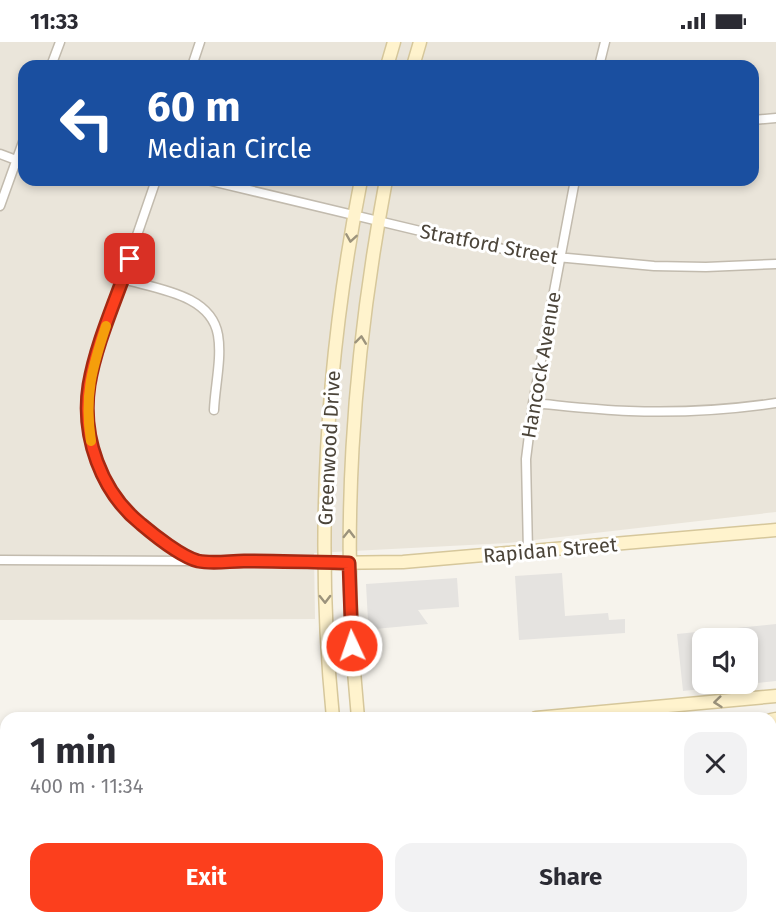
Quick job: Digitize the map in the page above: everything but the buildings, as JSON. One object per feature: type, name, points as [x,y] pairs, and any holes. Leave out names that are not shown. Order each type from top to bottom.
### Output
[{"type":"main road","points":[[389,60],[394,42]]},
{"type":"main road","points":[[415,60],[420,42]]},
{"type":"main road","name":"Greenwood Drive","points":[[332,712],[325,626],[325,490],[337,327],[360,186]]},
{"type":"main road","name":"Greenwood Drive","points":[[357,712],[349,563],[350,473],[357,377],[385,186]]},
{"type":"main road","name":"Rapidan Street","points":[[324,563],[403,562],[776,530]]},
{"type":"main road","points":[[601,712],[776,696]]},
{"type":"street","points":[[53,60],[60,42]]},
{"type":"street","points":[[194,60],[200,42]]},
{"type":"street","points":[[600,60],[604,42]]},
{"type":"street","points":[[759,119],[776,118]]},
{"type":"street","points":[[0,154],[18,161]]},
{"type":"street","points":[[0,206],[18,166]]},
{"type":"street","points":[[154,186],[105,328],[89,385],[88,413],[92,442],[103,474],[123,506],[135,520],[154,535],[198,561]]},
{"type":"street","name":"Stratford Street","points":[[232,186],[462,241],[560,258],[654,266],[706,267],[776,264]]},
{"type":"street","name":"Hancock Avenue","points":[[528,552],[526,459],[533,403],[574,186]]},
{"type":"street","points":[[123,279],[192,300],[210,315],[218,334],[219,345],[214,410]]},
{"type":"street","points":[[533,403],[628,411],[673,412],[718,410],[776,403]]},
{"type":"street","points":[[0,560],[324,563]]},
{"type":"shaded area","points":[[0,42],[776,42],[776,512],[508,543],[314,553],[315,619],[0,620]]},
{"type":"shaded area","points":[[562,573],[565,616],[608,613],[609,620],[625,619],[625,633],[519,640],[515,576]]},
{"type":"shaded area","points":[[457,578],[459,607],[418,610],[428,624],[375,629],[368,621],[366,584]]},
{"type":"shaded area","points":[[776,624],[776,681],[758,683],[758,628],[736,628]]},
{"type":"shaded area","points":[[692,632],[692,690],[683,691],[677,634]]},
{"type":"slow traffic","points":[[91,441],[88,423],[89,385],[106,326]]},
{"type":"route","points":[[130,259],[105,328],[89,385],[88,423],[92,442],[96,457],[112,491],[135,520],[174,549],[198,561],[349,563],[352,646]]}]
